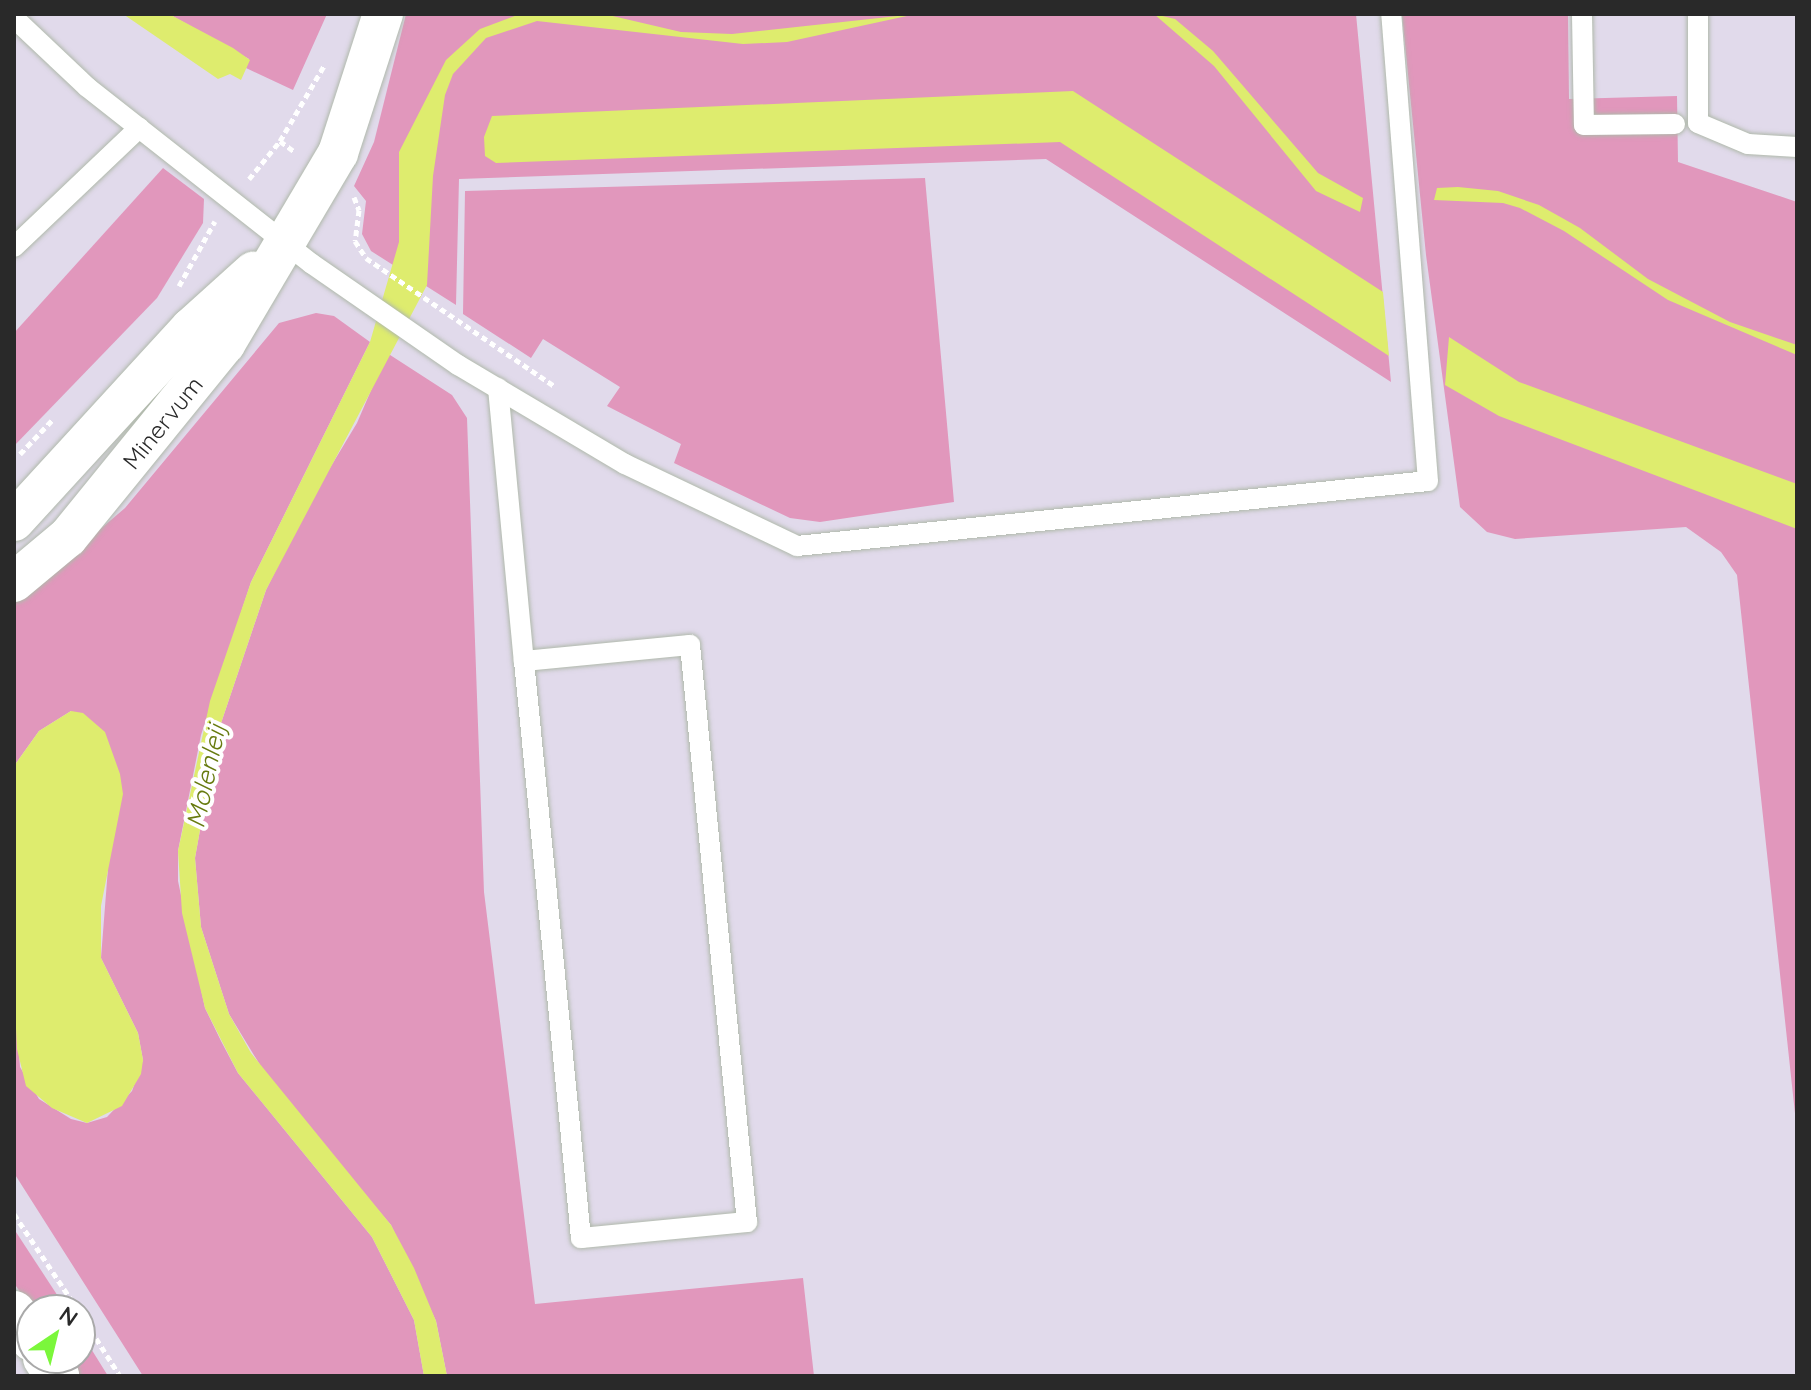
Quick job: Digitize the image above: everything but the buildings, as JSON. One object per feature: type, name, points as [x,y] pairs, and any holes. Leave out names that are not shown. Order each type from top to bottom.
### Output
[{"type":"street","name":"Minervum","points":[[14,582],[68,537],[136,458],[225,344],[338,153],[383,14]]},
{"type":"street","name":"Minervum","points":[[14,521],[191,328],[286,243]]},
{"type":"lane","points":[[14,18],[59,63],[286,243],[458,365],[625,464],[797,546],[1428,481],[1391,14]]},
{"type":"lane","points":[[1582,14],[1584,125],[1675,124]]},
{"type":"lane","points":[[1698,14],[1698,123],[1748,144],[1797,147]]},
{"type":"lane","points":[[14,246],[139,128]]},
{"type":"lane","points":[[498,388],[524,661],[581,1238],[747,1222],[690,645],[524,661]]},
{"type":"path","points":[[171,298],[232,199],[280,141],[320,74]]},
{"type":"path","points":[[366,258],[464,325]]},
{"type":"path","points":[[14,461],[65,407]]},
{"type":"path","points":[[14,1214],[67,1294]]},
{"type":"path","points":[[96,1339],[120,1376]]},
{"type":"shaded area","points":[[169,14],[327,14],[293,90],[246,68],[249,59]]},
{"type":"shaded area","points":[[406,14],[1356,14],[1391,382],[1046,159],[459,179],[456,305],[371,251],[362,234],[366,201],[354,186],[374,142]]},
{"type":"shaded area","points":[[1402,14],[1568,14],[1569,99],[1677,96],[1678,162],[1797,202],[1797,1132],[1737,575],[1721,552],[1686,527],[1515,539],[1487,532],[1460,507],[1426,255]]},
{"type":"shaded area","points":[[163,168],[204,199],[203,223],[157,298],[14,446],[14,333]]},
{"type":"shaded area","points":[[925,178],[954,502],[820,522],[790,518],[674,463],[681,444],[607,406],[620,387],[543,339],[531,358],[463,314],[465,191]]},
{"type":"shaded area","points":[[316,313],[334,316],[370,342],[251,582],[201,735],[178,851],[178,881],[205,1008],[221,1041],[238,1073],[372,1237],[414,1320],[424,1376],[143,1376],[96,1302],[96,1294],[91,1294],[14,1173],[14,986],[20,1067],[39,1099],[71,1119],[87,1123],[107,1117],[132,1091],[143,1060],[138,1033],[101,958],[108,868],[71,711],[39,731],[14,766],[14,603],[125,508],[279,323]]},
{"type":"shaded area","points":[[387,353],[452,395],[467,418],[484,892],[535,1304],[803,1278],[814,1376],[447,1376],[436,1321],[391,1225],[274,1088],[229,1014],[201,927],[195,858],[217,735],[266,590],[310,501],[357,423]]},
{"type":"shaded area","points":[[14,1229],[57,1294],[21,1294],[14,1283]]},
{"type":"shaded area","points":[[96,1357],[108,1376],[75,1374],[96,1374]]},
{"type":"water","points":[[123,14],[169,14],[233,48],[250,60],[241,80],[230,74],[218,79]]},
{"type":"water","name":"Molenleij","points":[[520,14],[604,14],[681,32],[732,34],[916,14],[787,42],[743,44],[537,21],[486,38],[453,74],[445,95],[433,176],[427,285],[266,590],[217,735],[195,858],[201,927],[229,1014],[251,1053],[391,1225],[414,1268],[436,1321],[447,1376],[424,1376],[414,1320],[372,1237],[238,1073],[205,1008],[182,913],[178,851],[210,701],[251,582],[370,342],[399,242],[399,152],[446,60],[480,29]]},
{"type":"water","points":[[1154,14],[1175,19],[1213,51],[1318,173],[1363,198],[1360,212],[1316,191],[1214,66]]},
{"type":"water","points":[[1073,91],[1383,292],[1389,356],[1060,142],[496,163],[485,156],[484,137],[492,116]]},
{"type":"water","points":[[1437,188],[1498,191],[1539,205],[1580,228],[1648,279],[1730,322],[1797,345],[1797,355],[1668,300],[1564,231],[1520,208],[1503,203],[1434,200]]},
{"type":"water","points":[[1449,337],[1519,382],[1797,484],[1797,529],[1499,416],[1445,385]]},
{"type":"water","points":[[71,711],[83,713],[105,732],[120,774],[123,794],[101,906],[101,958],[138,1033],[143,1060],[141,1074],[122,1106],[87,1123],[52,1108],[26,1086],[17,1049],[14,986],[14,766],[39,731]]}]
